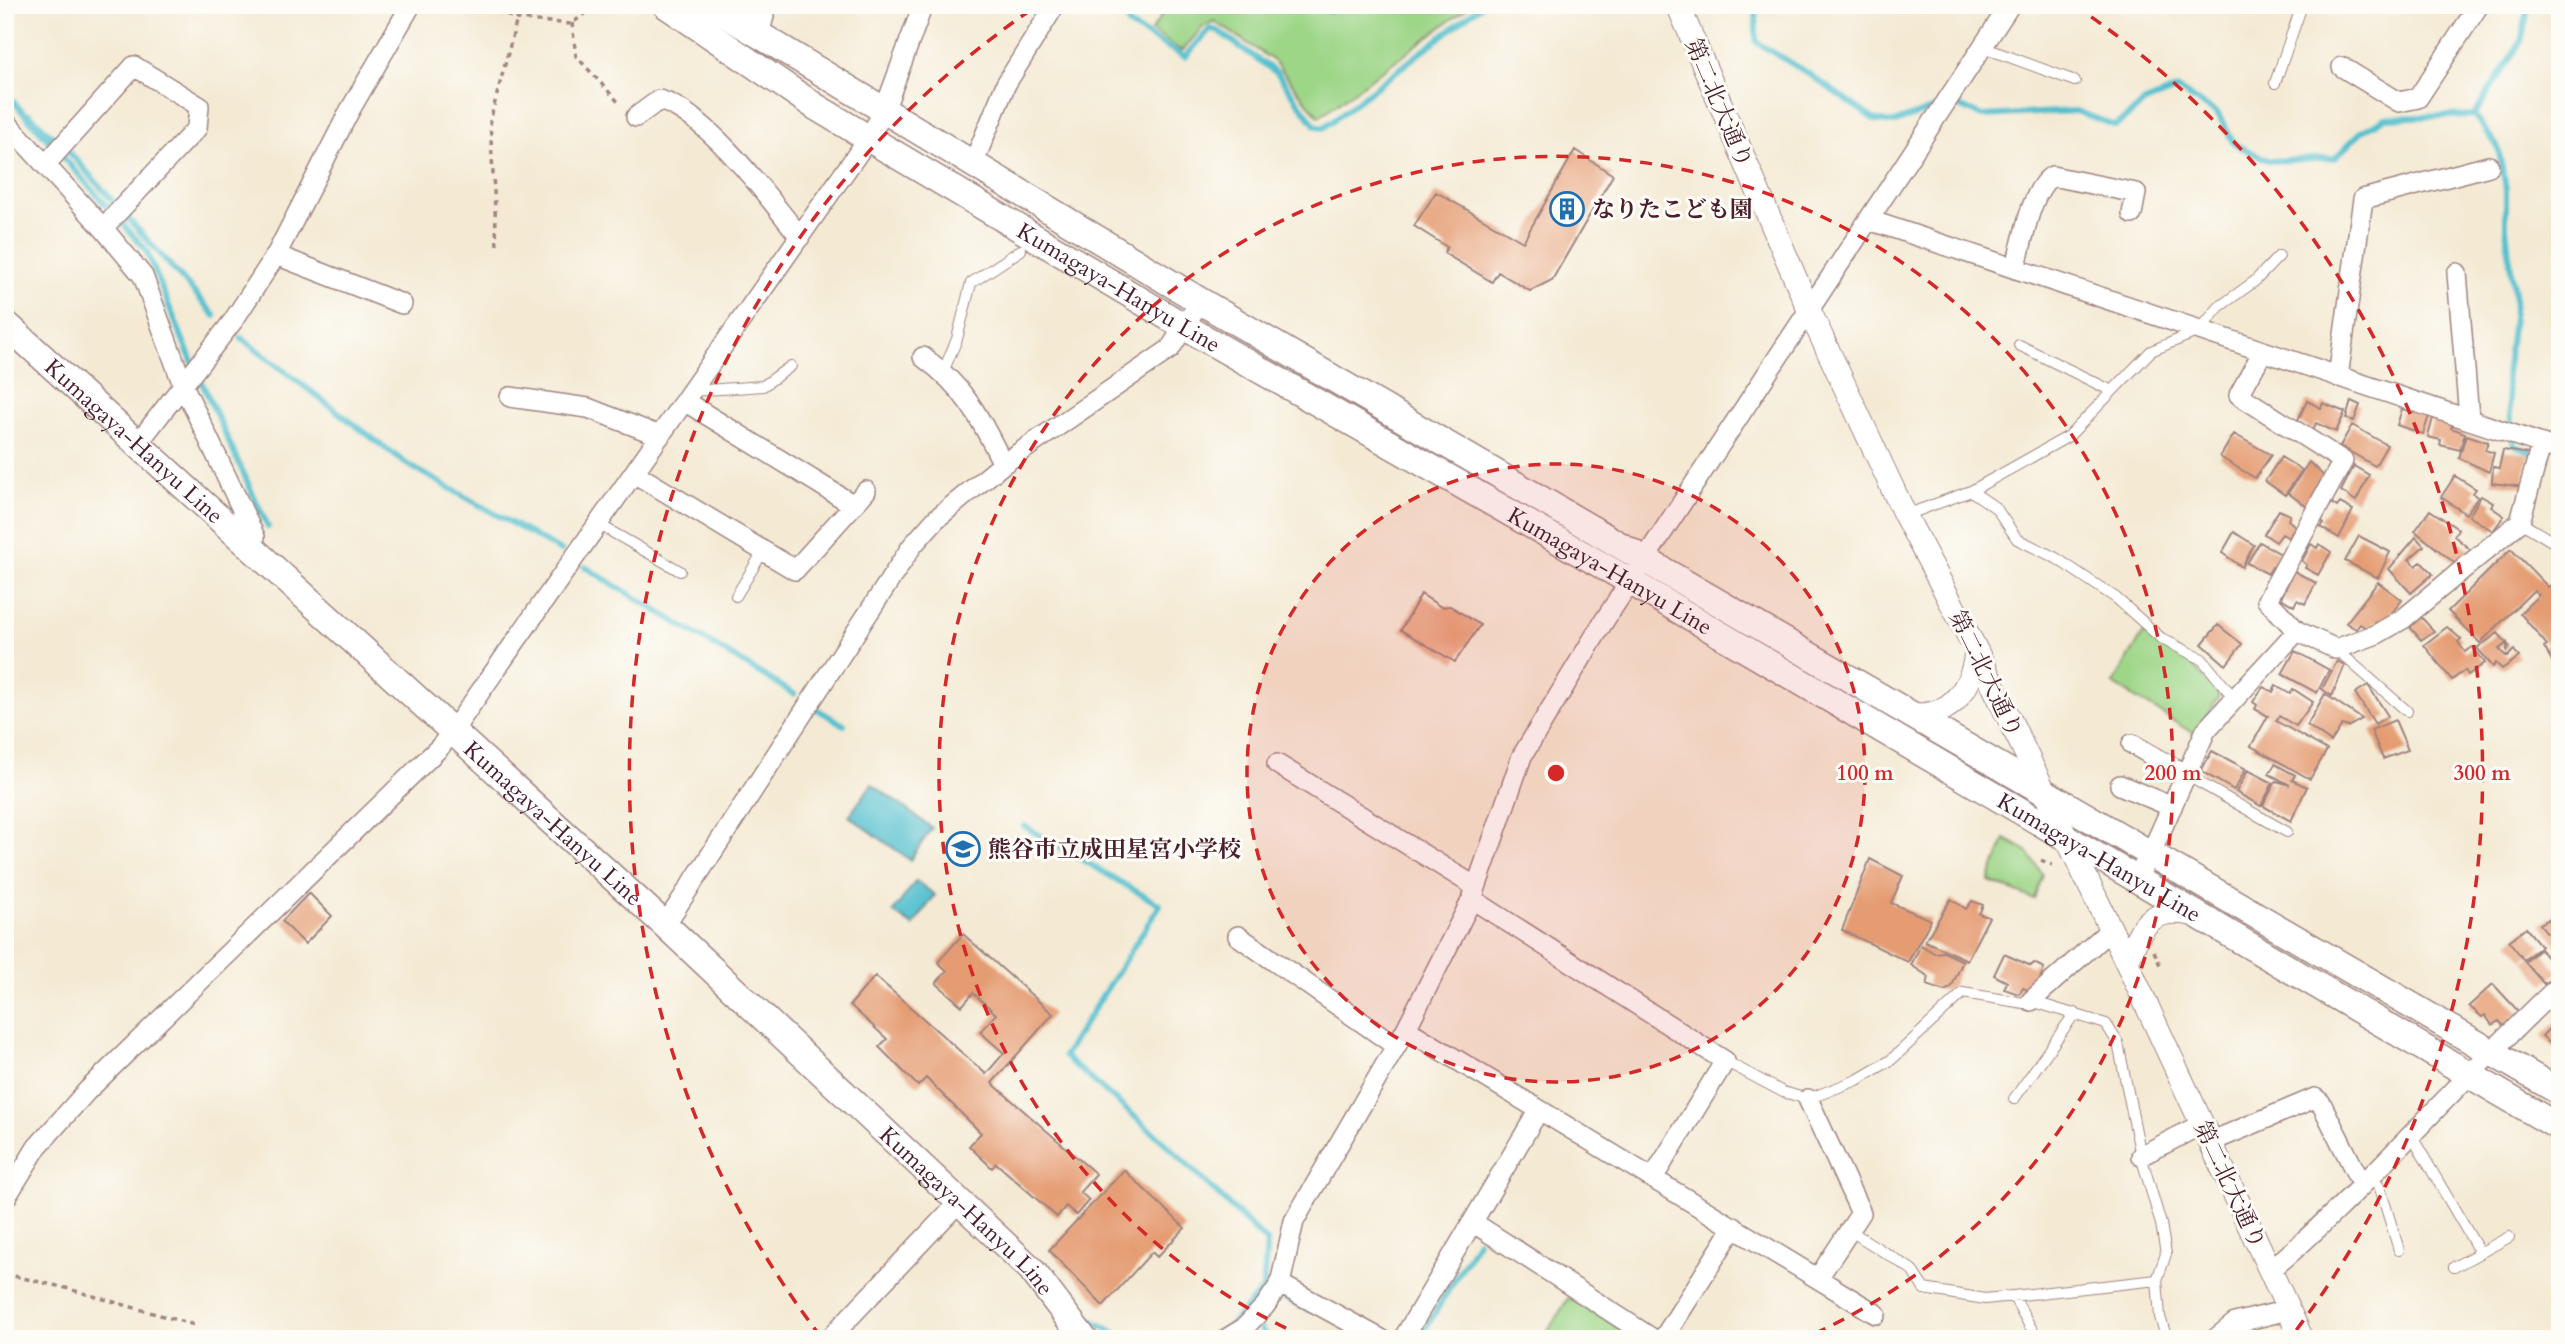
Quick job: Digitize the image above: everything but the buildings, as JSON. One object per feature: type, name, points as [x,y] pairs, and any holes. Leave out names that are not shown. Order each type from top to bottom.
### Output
[{"type":"main road","name":"Kumagaya-Hanyu Line","points":[[666,5],[816,107],[1185,327],[1631,582],[2560,1128]]},
{"type":"main road","name":"Kumagaya-Hanyu Line","points":[[710,5],[1200,301],[2560,1092]]},
{"type":"main road","name":"Kumagaya-Hanyu Line","points":[[5,323],[665,925],[1031,1269],[1084,1339]]},
{"type":"street","points":[[138,443],[233,321],[276,255],[350,110],[411,5]]},
{"type":"street","points":[[751,5],[764,16],[759,35]]},
{"type":"street","points":[[5,1199],[37,1147],[87,1091],[440,747],[452,732],[868,139],[884,111],[923,5]]},
{"type":"street","points":[[973,164],[1006,85],[1055,5]]},
{"type":"street","name":"第二北大通り","points":[[1678,5],[1809,310],[1905,515],[1976,650],[2127,963],[2302,1339]]},
{"type":"street","points":[[1226,1339],[1244,1328],[1265,1306],[1280,1284],[1294,1221],[1401,1037],[1474,893],[1522,756],[1631,582],[2010,5]]},
{"type":"street","points":[[2342,68],[2399,102],[2418,98],[2479,5]]},
{"type":"street","points":[[48,162],[134,66],[199,106],[197,128],[105,226]]},
{"type":"street","points":[[636,117],[659,100],[683,110],[723,147],[800,237]]},
{"type":"street","points":[[5,121],[48,162],[105,226],[143,276],[184,383],[255,537],[251,548]]},
{"type":"street","points":[[2338,377],[2363,199],[2489,166]]},
{"type":"street","points":[[2015,269],[2036,196],[2045,181],[2052,176],[2136,193],[2132,214]]},
{"type":"street","points":[[1870,220],[2262,353],[2469,418],[2542,445],[2520,522],[2403,619],[2376,634],[2336,649],[2297,631],[2267,600],[2343,461],[2239,395],[2262,353]]},
{"type":"street","points":[[276,255],[402,304]]},
{"type":"street","points":[[2457,273],[2469,418]]},
{"type":"street","points":[[665,925],[912,546],[936,519],[1003,464],[1170,349],[1200,301]]},
{"type":"street","points":[[923,357],[943,372],[978,413],[1003,464]]},
{"type":"street","points":[[634,473],[795,570],[859,497],[688,396]]},
{"type":"street","points":[[510,397],[588,408],[660,436]]},
{"type":"street","points":[[2137,877],[2151,853],[2206,730],[2297,631]]},
{"type":"street","points":[[1913,714],[1934,715],[1947,708],[1970,684],[1976,650]]},
{"type":"street","points":[[2132,744],[2186,775]]},
{"type":"street","points":[[1278,764],[1725,1060],[1653,1178]]},
{"type":"street","points":[[2120,785],[2172,807]]},
{"type":"street","points":[[2127,963],[2141,930],[2156,917],[2175,910],[2202,916]]},
{"type":"street","points":[[2031,1001],[2110,929]]},
{"type":"street","points":[[1238,936],[1401,1037],[1539,1110],[1876,1314]]},
{"type":"street","points":[[2270,1270],[2290,1255],[2367,1181],[2490,1052],[2560,985]]},
{"type":"street","points":[[2141,1156],[2315,1098],[2321,1103],[2367,1181]]},
{"type":"street","points":[[1808,1099],[1861,1213],[1818,1278]]},
{"type":"street","points":[[1403,1339],[1539,1110]]},
{"type":"street","points":[[829,1339],[959,1202]]},
{"type":"street","points":[[1474,1223],[1653,1339]]},
{"type":"street","points":[[1664,1339],[1734,1227]]},
{"type":"street","points":[[1280,1284],[1381,1339]]},
{"type":"street","points":[[2216,1339],[2235,1323],[2288,1310]]},
{"type":"lane","points":[[2275,83],[2302,5]]},
{"type":"lane","points":[[1982,47],[2075,80]]},
{"type":"lane","points":[[943,372],[957,339],[971,283],[1021,250]]},
{"type":"lane","points":[[1905,515],[1971,491],[2069,436],[2110,390],[2151,351],[2199,331],[2219,307],[2255,281],[2279,256]]},
{"type":"lane","points":[[2019,345],[2110,390]]},
{"type":"lane","points":[[688,396],[763,386],[791,366]]},
{"type":"lane","points":[[1971,491],[1996,508],[2017,539],[2056,558],[2116,598],[2162,639],[2202,659],[2234,698]]},
{"type":"lane","points":[[2520,522],[2560,546]]},
{"type":"lane","points":[[598,524],[680,571]]},
{"type":"lane","points":[[736,596],[764,550]]},
{"type":"lane","points":[[2336,649],[2407,712]]},
{"type":"lane","points":[[2186,775],[2287,832]]},
{"type":"lane","points":[[1725,1060],[1783,1092],[1808,1099],[1857,1080],[1891,1060],[1963,993],[2024,1003],[2031,1001],[2106,1024],[2118,1042],[2141,1156],[2161,1224],[2166,1254],[2157,1280],[2160,1318],[2167,1339]]},
{"type":"lane","points":[[2014,1099],[2075,1013]]},
{"type":"lane","points":[[2411,1135],[2480,1253]]},
{"type":"lane","points":[[2367,1181],[2380,1188],[2399,1250]]},
{"type":"lane","points":[[1849,1230],[1911,1269],[1924,1289],[1985,1298],[2014,1297],[2157,1280]]},
{"type":"lane","points":[[2454,1267],[2509,1237]]},
{"type":"lane","points":[[2014,1297],[2037,1339]]},
{"type":"path","points":[[478,5],[517,19],[572,23],[597,5]]},
{"type":"path","points":[[497,245],[490,121],[517,19]]},
{"type":"path","points":[[572,23],[576,56],[613,98],[636,117]]},
{"type":"path","points":[[2041,860],[2052,865]]},
{"type":"path","points":[[2153,949],[2160,965]]},
{"type":"path","points":[[5,1274],[62,1287],[198,1326]]},
{"type":"green space","points":[[1169,5],[1314,5],[1330,13],[1339,5],[1471,5],[1319,117],[1274,61],[1214,21],[1203,27],[1182,51],[1151,31]]},
{"type":"green space","points":[[2144,632],[2181,654],[2220,694],[2196,735],[2113,684]]},
{"type":"green space","points":[[2005,839],[2027,851],[2043,875],[2034,899],[1989,881]]},
{"type":"green space","points":[[1569,1297],[1637,1339],[1543,1339]]},
{"type":"water","points":[[872,784],[932,828],[910,860],[849,816]]},
{"type":"water","points":[[916,881],[935,895],[913,926],[893,912]]},
{"type":"waterway","points":[[1122,5],[1129,25],[1185,57],[1210,29],[1218,31],[1277,73],[1315,125],[1323,128],[1482,5]]},
{"type":"waterway","points":[[1756,5],[1756,42],[1806,72],[1875,120],[1893,123],[1935,108]]},
{"type":"waterway","points":[[1957,105],[1982,116],[2076,111],[2116,126],[2145,102],[2178,89],[2218,114],[2234,144],[2270,161],[2335,158],[2361,132],[2385,118],[2474,115],[2521,41],[2529,5]]},
{"type":"waterway","points":[[5,92],[146,250],[190,357],[268,527]]},
{"type":"waterway","points":[[29,114],[72,155],[215,316]]},
{"type":"waterway","points":[[2474,115],[2498,147],[2506,189],[2506,229],[2515,301],[2506,376],[2513,438],[2516,446],[2535,453]]},
{"type":"waterway","points":[[241,338],[405,463],[561,551]]},
{"type":"waterway","points":[[585,567],[794,694]]},
{"type":"waterway","points":[[815,708],[844,725]]},
{"type":"waterway","points":[[1024,826],[1160,905],[1064,1056],[1162,1140],[1267,1242],[1263,1289],[1232,1324],[1208,1339]]},
{"type":"waterway","points":[[1419,1339],[1478,1241]]},
{"type":"waterway","points":[[1285,1299],[1310,1310]]},
{"type":"waterway","points":[[1091,1320],[1126,1339]]},
{"type":"waterway","points":[[1261,1329],[1268,1339]]},
{"type":"place","name":"なりたこども園","points":[[1567,209]]},
{"type":"place","name":"熊谷市立成田星宮小学校","points":[[963,849]]}]
